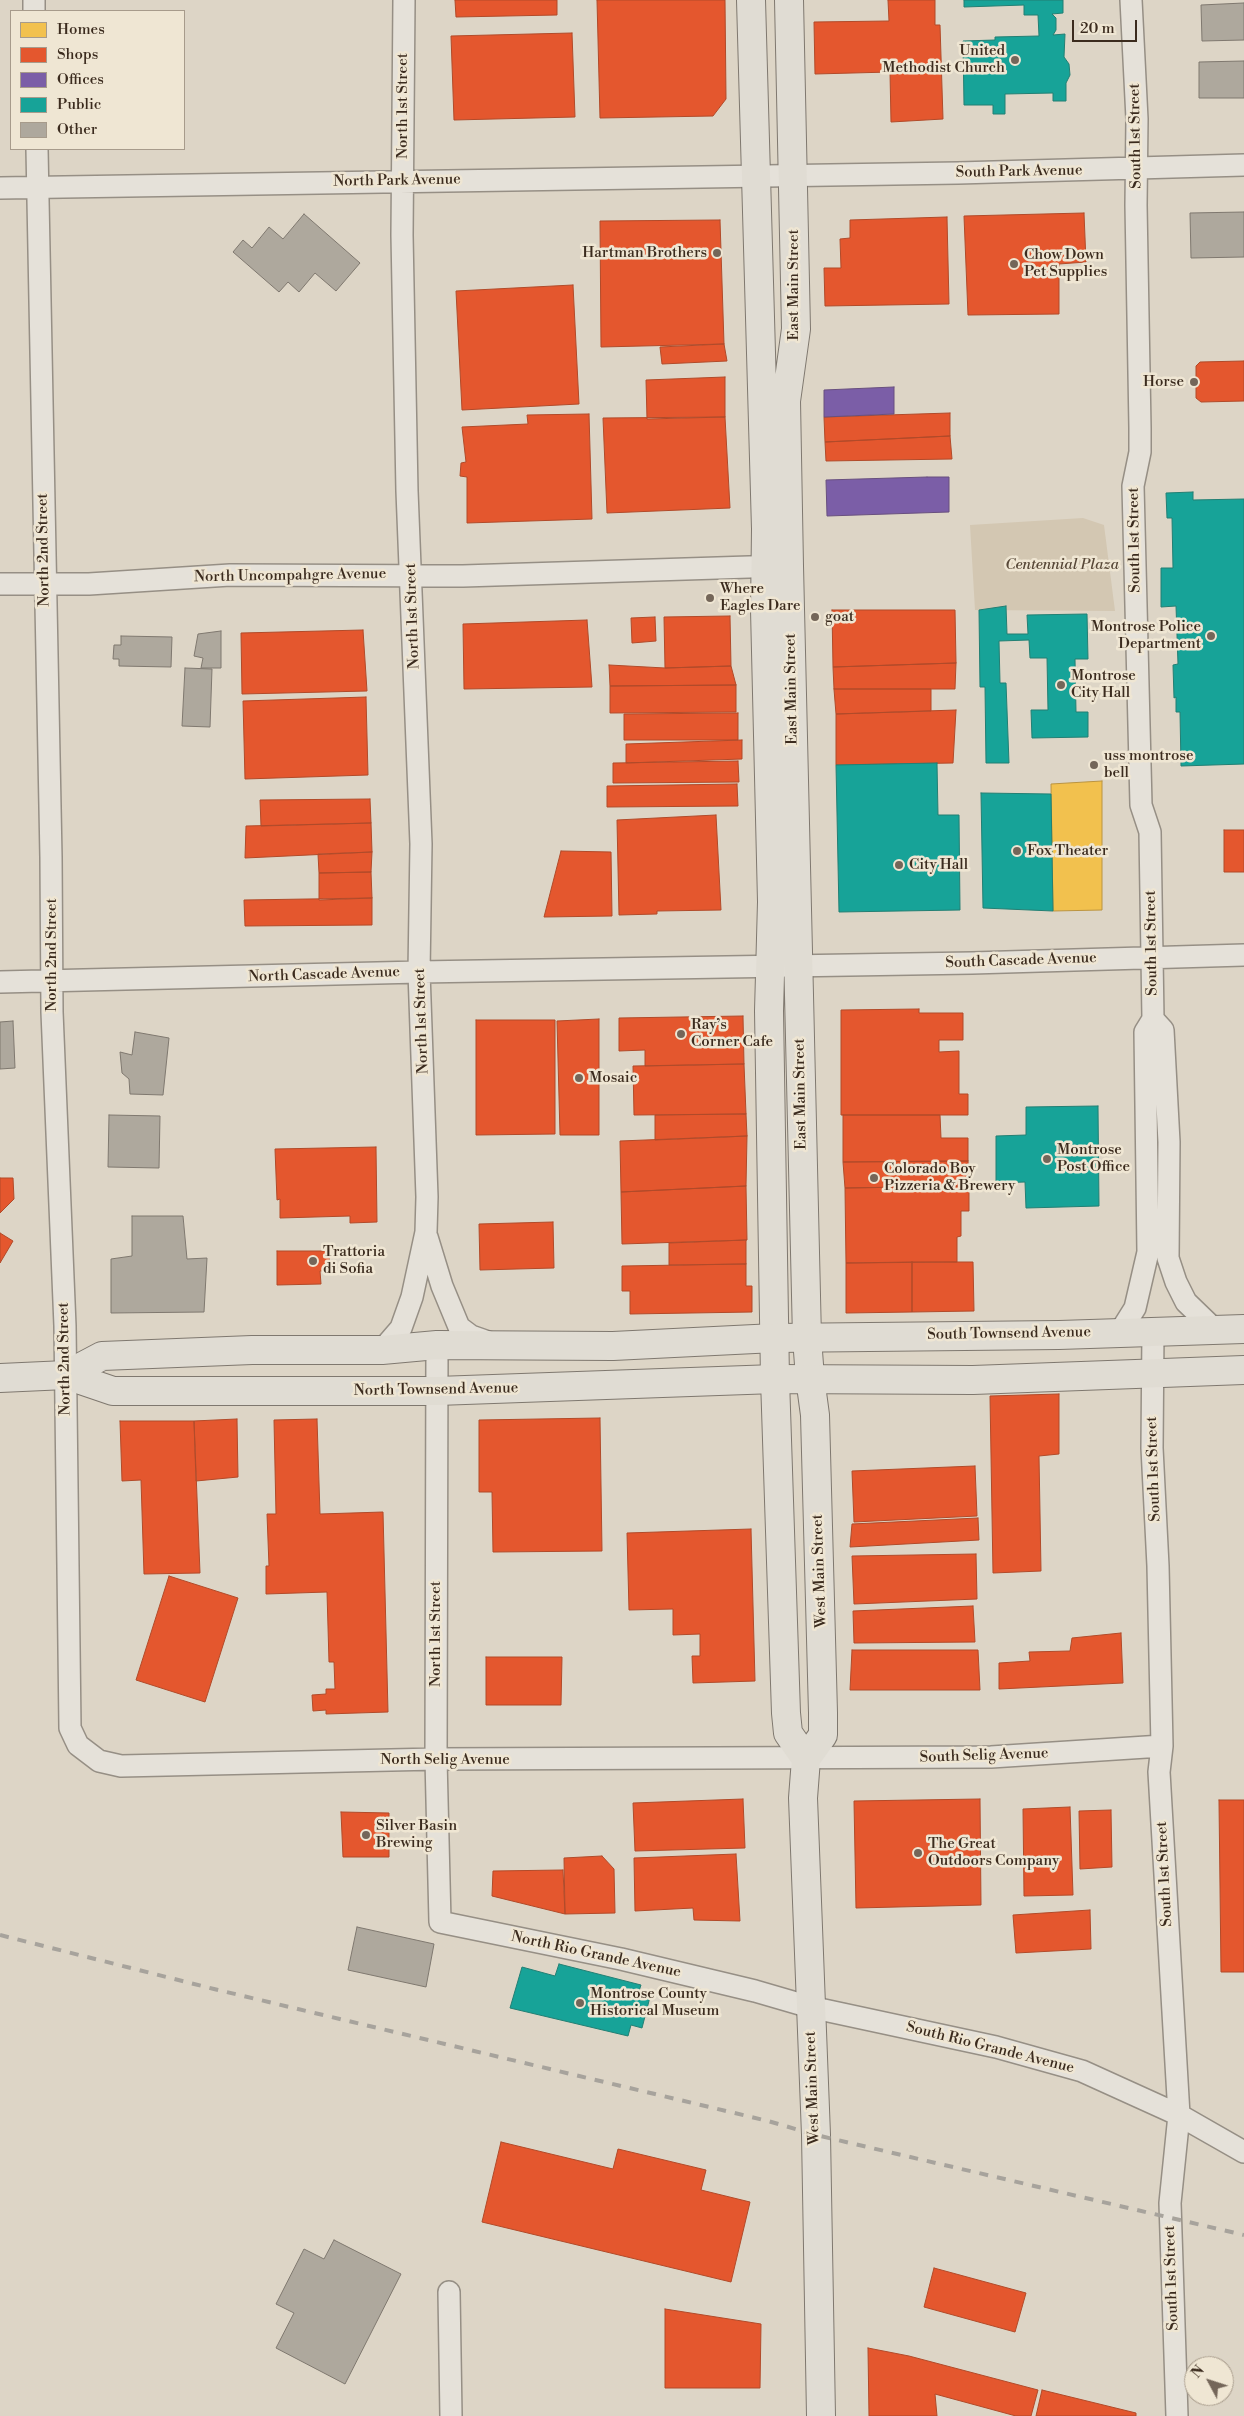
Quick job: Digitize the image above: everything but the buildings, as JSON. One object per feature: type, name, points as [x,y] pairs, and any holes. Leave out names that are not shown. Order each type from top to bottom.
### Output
[{"type":"main road","name":"East Main Street","points":[[751,0],[755,176],[799,964],[807,1338],[810,1378]]},
{"type":"main road","name":"East Main Street","points":[[775,1379],[769,1010],[777,566],[786,401],[796,329],[789,0]]},
{"type":"main road","name":"South Townsend Avenue","points":[[775,1338],[1244,1329]]},
{"type":"main road","name":"North Townsend Avenue","points":[[66,1375],[102,1356],[252,1350],[382,1350],[437,1345],[613,1346],[775,1338]]},
{"type":"main road","points":[[810,1378],[836,1381],[973,1380],[1244,1370]]},
{"type":"main road","name":"North Townsend Avenue","points":[[0,1378],[66,1375],[113,1391],[437,1391],[810,1378]]},
{"type":"main road","name":"West Main Street","points":[[810,1378],[815,1415],[823,1735],[806,1759],[803,1798],[816,2135],[821,2416]]},
{"type":"main road","points":[[775,1379],[786,1713],[788,1733],[806,1759]]},
{"type":"street","name":"North 1st Street","points":[[382,1350],[401,1328],[412,1297],[426,1232],[426,1143],[419,972],[421,844],[411,575],[402,235],[404,181],[402,125],[404,0]]},
{"type":"street","name":"South 1st Street","points":[[1120,1332],[1137,1303],[1148,1252],[1145,1032],[1153,1019],[1150,832],[1141,805],[1132,486],[1140,452],[1140,435],[1137,119],[1131,0]]},
{"type":"street","name":"North 2nd Street","points":[[36,150],[52,981],[66,1375],[70,1728],[78,1745],[87,1754]]},
{"type":"street","name":"South Park Avenue","points":[[794,175],[1244,165]]},
{"type":"street","name":"North Park Avenue","points":[[0,188],[794,175]]},
{"type":"street","name":"North Uncompahgre Avenue","points":[[0,584],[89,584],[230,575],[463,576],[777,566]]},
{"type":"street","name":"South Cascade Avenue","points":[[799,964],[972,963],[1244,955]]},
{"type":"street","name":"North Cascade Avenue","points":[[0,982],[799,964]]},
{"type":"street","name":"South 1st Street","points":[[1153,1019],[1163,1030],[1169,1142],[1168,1258],[1176,1282],[1186,1302],[1215,1330]]},
{"type":"street","name":"North 1st Street","points":[[426,1232],[442,1286],[459,1327],[471,1336],[500,1346]]},
{"type":"street","name":"South 1st Street","points":[[1153,1331],[1152,1448],[1158,1566],[1162,1746],[1160,1772],[1178,2116],[1170,2203],[1177,2416]]},
{"type":"street","name":"North 1st Street","points":[[437,1345],[436,1759],[440,1922]]},
{"type":"street","name":"South Selig Avenue","points":[[806,1759],[991,1757],[1162,1746]]},
{"type":"street","name":"North Selig Avenue","points":[[87,1754],[99,1761],[120,1766],[436,1759],[740,1757],[806,1759]]},
{"type":"street","name":"North Rio Grande Avenue","points":[[440,1922],[621,1959],[755,1991],[810,2007]]},
{"type":"street","name":"South Rio Grande Avenue","points":[[810,2007],[996,2047],[1082,2071],[1178,2116],[1244,2152]]},
{"type":"street","points":[[449,2292],[451,2416]]},
{"type":"green space","name":"Centennial Plaza","points":[[1083,518],[1104,525],[1115,611],[975,610],[970,525]]},
{"type":"railway","points":[[0,1935],[214,1989],[768,2121],[816,2135],[1244,2235]]},
{"type":"place","name":"United Methodist Church","points":[[1015,60]]},
{"type":"place","name":"Hartman Brothers","points":[[717,253]]},
{"type":"place","name":"Chow Down Pet Supplies","points":[[1014,264]]},
{"type":"place","name":"Horse","points":[[1194,382]]},
{"type":"place","name":"Where Eagles Dare","points":[[710,598]]},
{"type":"place","name":"goat","points":[[815,617]]},
{"type":"place","name":"Montrose Police Department","points":[[1211,636]]},
{"type":"place","name":"Montrose City Hall","points":[[1061,685]]},
{"type":"place","name":"uss montrose bell","points":[[1094,765]]},
{"type":"place","name":"Fox Theater","points":[[1017,851]]},
{"type":"place","name":"City Hall","points":[[899,865]]},
{"type":"place","name":"Ray’s Corner Cafe","points":[[681,1034]]},
{"type":"place","name":"Mosaic","points":[[579,1078]]},
{"type":"place","name":"Montrose Post Office","points":[[1047,1159]]},
{"type":"place","name":"Colorado Boy Pizzeria & Brewery","points":[[874,1178]]},
{"type":"place","name":"Trattoria di Sofia","points":[[313,1261]]},
{"type":"place","name":"Silver Basin Brewing","points":[[366,1835]]},
{"type":"place","name":"The Great Outdoors Company","points":[[918,1853]]},
{"type":"place","name":"Montrose County Historical Museum","points":[[580,2003]]}]
